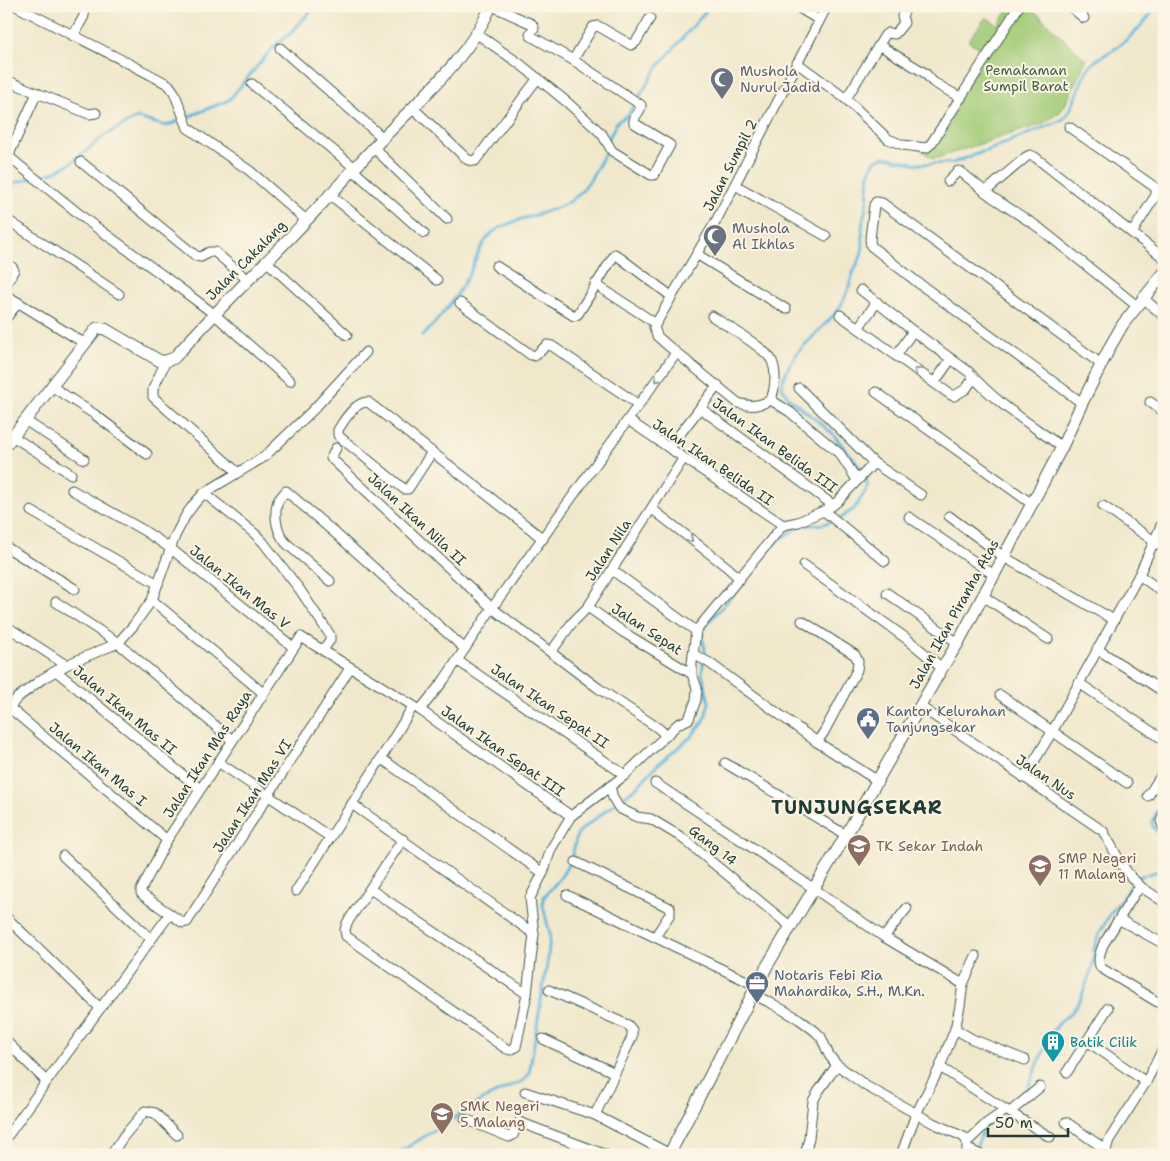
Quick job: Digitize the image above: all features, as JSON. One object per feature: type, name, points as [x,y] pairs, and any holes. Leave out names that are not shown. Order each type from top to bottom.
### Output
[{"type":"street","points":[[16,6],[72,36],[119,57],[169,85],[173,89],[188,128],[250,171],[306,220]]},
{"type":"street","points":[[72,36],[84,16],[84,9],[80,6]]},
{"type":"street","points":[[478,34],[538,78],[574,108],[602,134],[612,151],[654,175],[670,144],[634,123],[634,119],[642,107],[573,60],[531,36],[534,28],[532,24],[492,6]]},
{"type":"street","name":"Jalan Cakalang","points":[[166,361],[174,358],[430,90],[478,34],[492,6]]},
{"type":"street","points":[[796,6],[820,20]]},
{"type":"street","name":"Jalan Sumpil 2","points":[[655,323],[698,255],[827,6]]},
{"type":"street","points":[[846,99],[886,34],[893,35],[897,33],[904,23],[902,16],[908,6]]},
{"type":"street","points":[[797,63],[846,99],[888,139],[903,145],[926,148],[931,144],[1019,6]]},
{"type":"street","points":[[1070,6],[1084,18]]},
{"type":"street","points":[[573,60],[593,27],[598,26],[631,45],[636,42],[650,18]]},
{"type":"street","points":[[879,45],[925,73],[933,82],[961,98]]},
{"type":"street","points":[[280,48],[383,138]]},
{"type":"street","points":[[413,108],[468,160],[475,161],[538,78]]},
{"type":"street","points":[[6,80],[89,114],[96,113]]},
{"type":"street","points":[[252,84],[354,169],[424,233]]},
{"type":"street","points":[[36,93],[8,149],[9,157],[89,222],[127,248],[214,314],[290,381]]},
{"type":"street","points":[[1069,127],[1156,188],[1156,195],[1132,233]]},
{"type":"street","points":[[374,148],[447,219]]},
{"type":"street","points":[[985,192],[1030,155],[1164,258]]},
{"type":"street","points":[[80,162],[199,257],[212,252],[248,280]]},
{"type":"street","points":[[948,181],[958,172],[961,172],[985,192],[1038,227],[1140,302],[1164,316]]},
{"type":"street","points":[[735,185],[826,236]]},
{"type":"street","points":[[329,194],[437,280]]},
{"type":"street","points":[[1082,403],[871,246],[870,239],[874,206],[879,202],[889,207],[1101,364]]},
{"type":"street","points":[[6,219],[119,294]]},
{"type":"street","points":[[496,266],[573,316],[578,314],[614,254],[671,296]]},
{"type":"street","points":[[698,255],[786,309]]},
{"type":"street","points":[[266,262],[347,335]]},
{"type":"street","points":[[6,263],[12,266],[14,272],[6,285]]},
{"type":"street","name":"Jalan Ikan Piranha Atas","points":[[670,1154],[754,990],[790,926],[878,781],[958,642],[1062,447],[1101,364],[1123,324],[1164,273]]},
{"type":"street","points":[[595,284],[655,323],[655,333],[676,353],[738,403],[748,406],[761,405],[771,400],[775,388],[771,360],[764,352],[712,316]]},
{"type":"street","points":[[861,290],[969,372],[986,391],[1062,447]]},
{"type":"street","points":[[6,295],[84,343]]},
{"type":"street","points":[[858,328],[877,302]]},
{"type":"street","points":[[6,318],[18,303]]},
{"type":"street","points":[[460,303],[531,355],[535,356],[547,345],[552,346],[639,405]]},
{"type":"street","points":[[840,315],[954,396],[966,389],[974,379]]},
{"type":"street","points":[[71,474],[8,438],[26,421],[97,328],[103,328],[158,360],[166,361],[153,389],[153,397],[237,472]]},
{"type":"street","points":[[896,356],[913,331]]},
{"type":"street","points":[[56,671],[118,643],[152,600],[170,548],[186,514],[204,493],[264,457],[289,434],[366,352]]},
{"type":"street","points":[[296,890],[417,708],[458,661],[492,608],[676,353]]},
{"type":"street","points":[[934,383],[951,359]]},
{"type":"street","points":[[51,386],[94,414],[147,454]]},
{"type":"street","points":[[669,448],[718,386]]},
{"type":"street","points":[[799,388],[871,466],[921,495]]},
{"type":"street","points":[[876,392],[1032,504]]},
{"type":"street","points":[[771,400],[790,412],[840,454],[858,479]]},
{"type":"street","points":[[432,452],[408,489],[404,489],[341,438],[338,435],[338,430],[358,405],[367,402],[432,452],[543,539]]},
{"type":"street","points":[[1150,402],[1164,412]]},
{"type":"street","name":"Jalan Ikan Belida III","points":[[700,408],[833,505]]},
{"type":"street","name":"Jalan Ikan Belida II","points":[[628,420],[783,525]]},
{"type":"street","points":[[26,421],[84,459]]},
{"type":"street","name":"Jalan Ikan Nila II","points":[[336,448],[331,458],[492,608]]},
{"type":"street","name":"Jalan Nila","points":[[552,652],[572,623],[588,607],[683,458]]},
{"type":"street","points":[[402,839],[347,923],[346,936],[510,1050],[516,1047],[527,994],[534,934],[530,898],[551,849],[571,816],[626,775],[678,724],[689,719],[696,700],[697,688],[692,674],[696,631],[783,525],[826,512],[846,494],[871,466]]},
{"type":"street","name":"Jalan Ikan Mas V","points":[[72,490],[143,530],[170,548],[293,647]]},
{"type":"street","points":[[330,581],[280,536],[276,519],[277,505],[286,491],[465,649]]},
{"type":"street","points":[[204,493],[254,533],[300,590],[330,636],[330,640],[323,650]]},
{"type":"street","points":[[1103,506],[1164,548]]},
{"type":"street","points":[[652,509],[740,579]]},
{"type":"street","points":[[31,512],[158,584]]},
{"type":"street","points":[[826,512],[885,561]]},
{"type":"street","points":[[949,516],[1004,557],[1114,620]]},
{"type":"street","points":[[909,517],[994,575]]},
{"type":"street","points":[[1024,778],[1052,732],[1139,575],[1164,520]]},
{"type":"street","points":[[6,547],[75,589]]},
{"type":"street","points":[[804,565],[907,639],[942,668]]},
{"type":"street","points":[[612,570],[696,631]]},
{"type":"street","points":[[1139,575],[1164,593]]},
{"type":"street","points":[[887,593],[958,642]]},
{"type":"street","points":[[982,596],[1048,638]]},
{"type":"street","points":[[152,600],[263,693]]},
{"type":"street","points":[[56,602],[118,643],[232,740]]},
{"type":"street","name":"Jalan Sepat","points":[[588,607],[623,632],[692,674]]},
{"type":"street","points":[[492,608],[598,688],[658,728],[666,736]]},
{"type":"street","points":[[802,620],[855,655],[858,661],[857,670],[817,742]]},
{"type":"street","points":[[6,626],[66,665]]},
{"type":"street","name":"Jalan Ikan Sepat III","points":[[301,637],[417,708],[571,816]]},
{"type":"street","name":"Jalan Ikan Mas Raya","points":[[170,914],[144,896],[141,890],[167,840],[301,637]]},
{"type":"street","points":[[1097,649],[1164,692]]},
{"type":"street","points":[[694,654],[708,662],[817,742],[878,781]]},
{"type":"street","name":"Jalan Ikan Sepat II","points":[[458,661],[626,775]]},
{"type":"street","name":"Jalan Ikan Mas VI","points":[[170,914],[184,923],[188,922],[350,668]]},
{"type":"street","name":"Jalan Ikan Mas I","points":[[56,671],[17,698],[11,706],[12,710],[167,840]]},
{"type":"street","name":"Jalan Ikan Mas II","points":[[56,671],[200,789]]},
{"type":"street","points":[[1079,683],[1164,740]]},
{"type":"street","points":[[1000,695],[1127,783]]},
{"type":"street","name":"Jalan Nus","points":[[921,707],[1103,831],[1110,840],[1122,865],[1131,876],[1140,886],[1164,902]]},
{"type":"street","points":[[382,759],[542,873]]},
{"type":"street","points":[[218,762],[330,837]]},
{"type":"street","points":[[725,763],[846,835]]},
{"type":"street","points":[[1148,796],[1164,771]]},
{"type":"street","points":[[655,783],[814,888],[884,937],[963,984]]},
{"type":"street","name":"Gang 14","points":[[610,786],[613,798],[619,808],[637,816],[652,818],[681,837],[790,926]]},
{"type":"street","points":[[352,804],[534,934]]},
{"type":"street","points":[[1164,813],[1161,821],[1164,828]]},
{"type":"street","points":[[63,856],[151,939]]},
{"type":"street","points":[[576,862],[670,908],[670,914],[655,937]]},
{"type":"street","points":[[1140,886],[1103,945],[1099,965],[1164,1006]]},
{"type":"street","points":[[370,889],[527,994]]},
{"type":"street","points":[[567,895],[655,937],[754,990],[815,1031],[821,1037],[836,1065],[866,1086],[916,1114],[964,1137],[972,1151]]},
{"type":"street","points":[[884,937],[907,908]]},
{"type":"street","points":[[6,1138],[170,914]]},
{"type":"street","points":[[6,917],[100,1008]]},
{"type":"street","points":[[1120,920],[1164,944]]},
{"type":"street","points":[[901,1155],[916,1114],[940,1067],[955,1029],[963,984],[976,956]]},
{"type":"street","points":[[549,990],[631,1028],[632,1037],[595,1115]]},
{"type":"street","points":[[1067,1072],[1108,1008]]},
{"type":"street","points":[[955,1029],[972,1039],[1024,1060]]},
{"type":"street","points":[[543,1039],[615,1073]]},
{"type":"street","points":[[6,1041],[46,1081]]},
{"type":"street","points":[[1087,1041],[1146,1082]]},
{"type":"street","points":[[1066,1122],[1106,1152],[1109,1140],[1146,1082],[1164,1047]]},
{"type":"street","points":[[805,1155],[814,1101],[836,1065]]},
{"type":"street","points":[[940,1067],[1050,1137]]},
{"type":"street","points":[[972,1151],[989,1121],[1040,1087]]},
{"type":"street","points":[[525,1092],[595,1115],[670,1154]]},
{"type":"street","points":[[111,1155],[123,1137],[145,1111],[155,1113],[177,1135]]},
{"type":"street","points":[[465,1119],[509,1137],[514,1135],[519,1122],[606,1155]]},
{"type":"green space","name":"Pemakaman Sumpil Barat","points":[[1011,6],[1029,6],[1086,60],[1065,105],[1059,113],[1042,124],[934,159],[922,151],[988,53],[968,41],[986,17],[997,25]]},
{"type":"waterway","points":[[6,185],[55,172],[71,163],[104,136],[132,120],[138,118],[166,126],[229,100],[275,45],[291,33],[315,6]]},
{"type":"waterway","points":[[608,140],[617,122],[628,115],[657,68],[710,6]]},
{"type":"waterway","points":[[838,520],[854,509],[867,489],[867,481],[855,460],[831,432],[789,398],[782,387],[783,379],[798,352],[841,306],[848,290],[863,246],[862,227],[867,202],[869,174],[872,166],[876,160],[885,157],[918,164],[952,163],[1062,120],[1071,108],[1084,75],[1091,66],[1132,35],[1148,18],[1155,6]]},
{"type":"waterway","points":[[422,336],[453,300],[468,276],[481,248],[492,233],[505,225],[555,209],[573,200],[588,183],[607,146]]},
{"type":"waterway","points":[[705,626],[742,585],[775,543],[799,526],[824,524],[832,521]]},
{"type":"waterway","points":[[395,1155],[484,1099],[524,1080],[529,1074],[548,958],[550,934],[543,906],[544,897],[561,877],[571,860],[577,835],[581,830],[639,785],[656,766],[691,737],[704,721],[709,703],[702,673],[705,650],[701,630]]},
{"type":"waterway","points":[[1164,802],[1152,823],[1164,839]]},
{"type":"waterway","points":[[1004,1107],[1026,1092],[1049,1037],[1060,1022],[1071,1013],[1081,998],[1093,965],[1094,949],[1098,936],[1110,914],[1138,877],[1159,871],[1164,865]]},
{"type":"waterway","points":[[975,1152],[982,1132]]},
{"type":"place","name":"Mushola Nurul Jadid","points":[[722,100]]},
{"type":"place","name":"Mushola Al Ikhlas","points":[[715,257]]},
{"type":"place","name":"Kantor Kelurahan Tanjungsekar","points":[[868,740]]},
{"type":"place","name":"TK Sekar Indah","points":[[859,867]]},
{"type":"place","name":"SMP Negeri 11 Malang","points":[[1040,887]]},
{"type":"place","name":"Notaris Febi Ria Mahardika, S.H., M.Kn.","points":[[757,1004]]},
{"type":"place","name":"Batik Cilik","points":[[1053,1063]]},
{"type":"place","name":"SMK Negeri 5 Malang","points":[[442,1135]]},
{"type":"district","name":"TUNJUNGSEKAR","points":[[857,807]]}]
